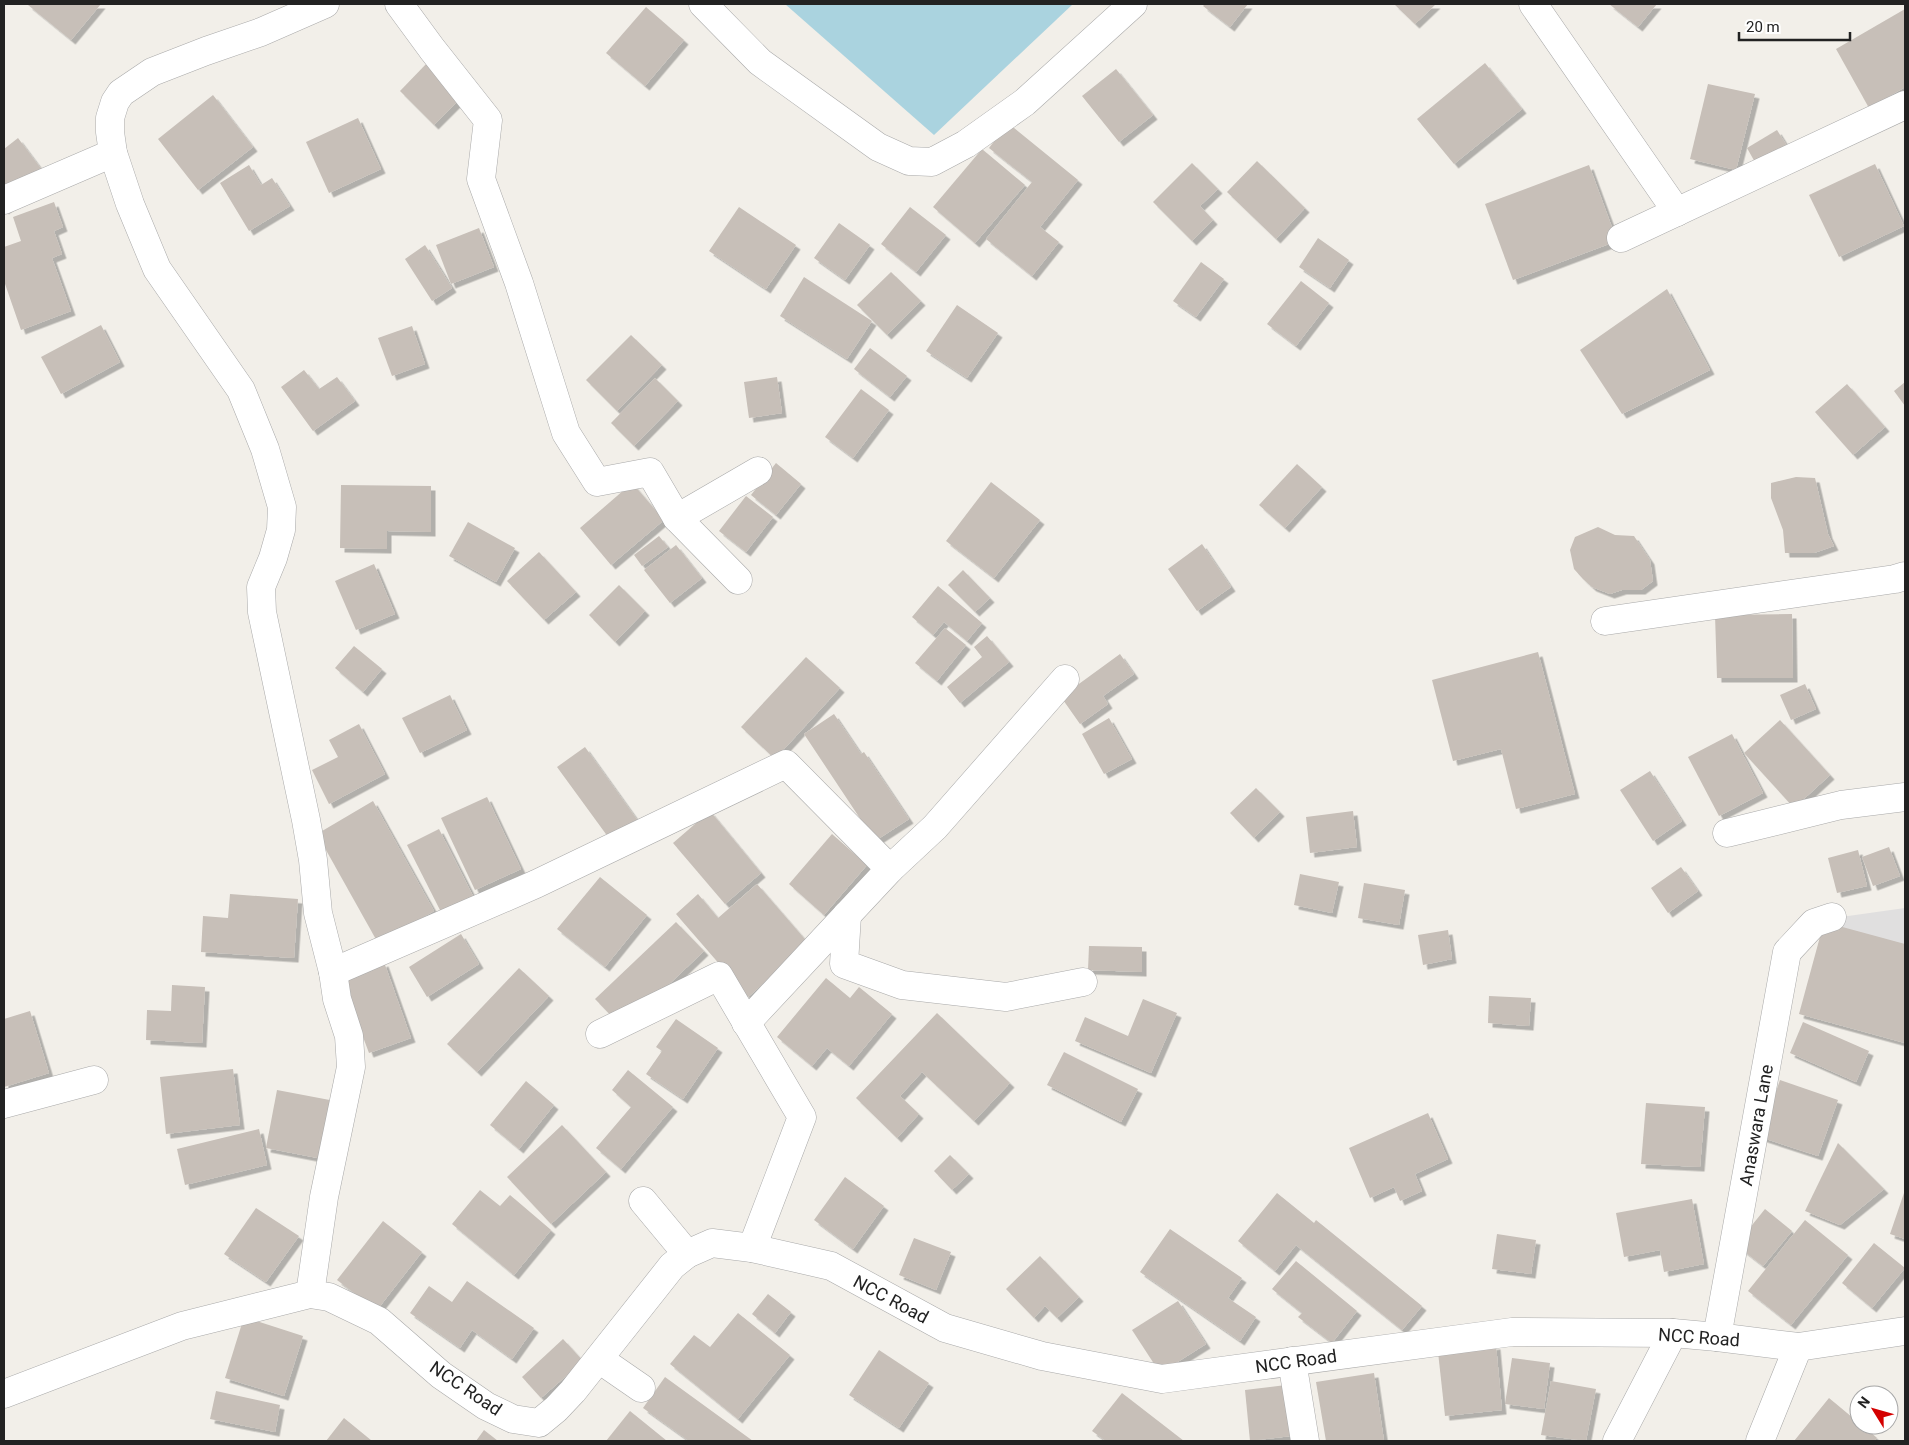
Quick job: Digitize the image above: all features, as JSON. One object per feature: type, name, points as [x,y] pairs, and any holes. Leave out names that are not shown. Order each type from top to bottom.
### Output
[{"type":"street","points":[[310,1294],[324,1197],[351,1067],[349,1036],[338,999],[318,912],[313,860],[262,612],[261,586],[282,530],[282,508],[265,449],[241,390],[157,269],[130,204],[113,153],[110,118],[115,102],[121,93],[130,85],[152,72],[261,32],[325,4]]},
{"type":"street","points":[[399,4],[488,120],[480,179],[519,283],[566,434],[597,482],[650,472],[677,518],[738,580]]},
{"type":"street","points":[[703,4],[760,62],[878,146],[910,161],[932,162],[966,144],[1025,102],[1133,4]]},
{"type":"street","points":[[1533,4],[1677,212]]},
{"type":"street","points":[[1621,238],[1905,105]]},
{"type":"street","points":[[4,200],[113,153]]},
{"type":"street","points":[[677,518],[758,471]]},
{"type":"street","points":[[1605,621],[1905,576]]},
{"type":"street","points":[[746,1023],[890,869],[936,827],[1065,679]]},
{"type":"street","points":[[333,972],[536,884],[786,764],[890,869]]},
{"type":"street","points":[[1727,833],[1841,806],[1905,797]]},
{"type":"street","points":[[847,915],[844,964],[902,985],[1006,997],[1083,982]]},
{"type":"street","name":"Anaswara Lane","points":[[1717,1337],[1787,952],[1823,920]]},
{"type":"street","points":[[600,1034],[718,976],[802,1117],[752,1248]]},
{"type":"street","points":[[4,1104],[94,1080]]},
{"type":"street","points":[[643,1201],[687,1254]]},
{"type":"street","name":"NCC Road","points":[[4,1394],[182,1326],[310,1294],[329,1296],[378,1320],[441,1375],[486,1406],[545,1432],[556,1409],[599,1359],[672,1266],[687,1254],[712,1243],[752,1248],[831,1266],[945,1328],[1042,1356],[1162,1380],[1512,1332],[1673,1334],[1717,1337],[1798,1348],[1905,1331]]},
{"type":"street","points":[[1618,1441],[1673,1334]]},
{"type":"street","points":[[1760,1441],[1798,1348]]},
{"type":"street","points":[[599,1359],[641,1388]]},
{"type":"street","points":[[1292,1361],[1304,1441]]},
{"type":"shaded area","points":[[1905,908],[1905,945],[1844,939],[1841,917]]},
{"type":"water","points":[[785,4],[1073,4],[934,135]]},
{"type":"building","points":[[29,4],[101,4],[71,40]]},
{"type":"building","points":[[1205,4],[1248,4],[1230,27],[1203,6]]},
{"type":"building","points":[[1394,4],[1436,4],[1415,24]]},
{"type":"building","points":[[1609,4],[1657,4],[1638,27]]},
{"type":"building","points":[[646,7],[684,40],[645,86],[606,53]]},
{"type":"building","points":[[1905,9],[1905,87],[1869,108],[1836,49]]},
{"type":"building","points":[[428,62],[463,96],[434,125],[400,91]]},
{"type":"building","points":[[1485,63],[1522,109],[1454,164],[1417,119]]},
{"type":"building","points":[[1116,69],[1153,115],[1119,142],[1082,96]]},
{"type":"building","points":[[1708,84],[1755,94],[1736,170],[1690,159]]},
{"type":"building","points":[[213,95],[253,147],[198,190],[158,139]]},
{"type":"building","points":[[358,118],[381,169],[329,193],[306,142]]},
{"type":"building","points":[[1008,123],[1078,180],[1040,227],[1059,242],[1032,276],[986,239],[1032,182],[989,148]]},
{"type":"building","points":[[1777,130],[1787,146],[1756,164],[1747,148]]},
{"type":"building","points":[[18,138],[48,178],[4,210],[4,149]]},
{"type":"building","points":[[982,149],[1025,185],[975,243],[933,207]]},
{"type":"building","points":[[1257,161],[1305,208],[1276,239],[1227,192]]},
{"type":"building","points":[[1192,163],[1218,189],[1200,206],[1213,220],[1192,241],[1153,202]]},
{"type":"building","points":[[1875,164],[1904,226],[1839,257],[1809,195]]},
{"type":"building","points":[[249,165],[261,185],[272,178],[290,206],[249,231],[220,183]]},
{"type":"building","points":[[1589,165],[1617,241],[1513,280],[1485,204]]},
{"type":"building","points":[[54,202],[63,227],[54,231],[62,254],[52,258],[71,311],[21,330],[4,281],[4,247],[21,241],[13,217]]},
{"type":"building","points":[[739,207],[796,245],[766,289],[709,251]]},
{"type":"building","points":[[910,207],[946,235],[916,272],[881,244]]},
{"type":"building","points":[[839,223],[870,245],[845,280],[814,258]]},
{"type":"building","points":[[479,228],[494,267],[451,284],[436,245]]},
{"type":"building","points":[[1318,238],[1349,260],[1330,288],[1299,267]]},
{"type":"building","points":[[425,245],[452,288],[432,301],[405,259]]},
{"type":"building","points":[[1201,262],[1224,279],[1196,317],[1173,301]]},
{"type":"building","points":[[891,272],[921,301],[887,335],[857,305]]},
{"type":"building","points":[[804,277],[872,321],[847,359],[780,316]]},
{"type":"building","points":[[1301,281],[1329,303],[1296,346],[1267,324]]},
{"type":"building","points":[[1667,289],[1710,370],[1622,414],[1580,350]]},
{"type":"building","points":[[957,305],[998,333],[967,378],[926,351]]},
{"type":"building","points":[[101,325],[120,362],[61,394],[41,357]]},
{"type":"building","points":[[412,326],[425,364],[392,376],[378,338]]},
{"type":"building","points":[[631,335],[662,365],[617,411],[586,380]]},
{"type":"building","points":[[870,348],[907,376],[890,397],[854,369]]},
{"type":"building","points":[[304,370],[319,389],[337,377],[355,401],[313,431],[281,387]]},
{"type":"building","points":[[777,377],[782,413],[749,418],[744,382]]},
{"type":"building","points":[[655,378],[678,401],[634,446],[611,423]]},
{"type":"building","points":[[1905,382],[1905,406],[1894,391]]},
{"type":"building","points":[[1847,384],[1885,427],[1853,455],[1815,412]]},
{"type":"building","points":[[861,389],[889,410],[853,458],[825,437]]},
{"type":"building","points":[[776,463],[801,484],[776,515],[751,495]]},
{"type":"building","points":[[1297,464],[1322,487],[1285,528],[1259,505]]},
{"type":"building","points":[[1796,477],[1815,478],[1828,534],[1834,546],[1814,553],[1785,553],[1783,530],[1771,498],[1771,483]]},
{"type":"building","points":[[991,482],[1040,520],[994,578],[946,541]]},
{"type":"building","points":[[632,483],[664,520],[611,565],[580,528]]},
{"type":"building","points":[[341,485],[431,486],[431,532],[387,531],[387,549],[340,548]]},
{"type":"building","points":[[746,496],[773,517],[746,552],[719,531]]},
{"type":"building","points":[[468,522],[515,548],[496,582],[449,556]]},
{"type":"building","points":[[1598,527],[1615,535],[1634,536],[1650,560],[1653,581],[1641,590],[1622,590],[1610,594],[1592,587],[1583,579],[1574,569],[1570,550],[1575,537]]},
{"type":"building","points":[[659,536],[668,547],[642,566],[634,555]]},
{"type":"building","points":[[1202,544],[1231,587],[1197,611],[1168,569]]},
{"type":"building","points":[[676,545],[702,578],[670,603],[644,570]]},
{"type":"building","points":[[539,552],[576,592],[544,620],[507,581]]},
{"type":"building","points":[[374,564],[395,614],[356,630],[335,581]]},
{"type":"building","points":[[963,570],[990,598],[975,612],[948,585]]},
{"type":"building","points":[[619,585],[645,611],[615,642],[589,615]]},
{"type":"building","points":[[938,586],[982,623],[967,641],[944,622],[933,635],[912,617]]},
{"type":"building","points":[[1792,614],[1793,678],[1717,678],[1715,615]]},
{"type":"building","points":[[945,628],[966,645],[937,681],[915,663]]},
{"type":"building","points":[[987,636],[1009,662],[960,703],[947,687],[982,657],[974,647]]},
{"type":"building","points":[[354,646],[382,669],[363,692],[335,668]]},
{"type":"building","points":[[1538,652],[1575,794],[1516,809],[1501,749],[1453,761],[1432,680]]},
{"type":"building","points":[[1120,654],[1134,674],[1103,696],[1108,704],[1080,724],[1061,697]]},
{"type":"building","points":[[806,657],[840,688],[775,759],[741,727]]},
{"type":"building","points":[[1805,684],[1816,709],[1791,720],[1780,695]]},
{"type":"building","points":[[450,695],[467,730],[420,753],[402,718]]},
{"type":"building","points":[[834,714],[861,754],[864,752],[909,819],[875,841],[804,734]]},
{"type":"building","points":[[1109,718],[1132,759],[1104,774],[1082,734]]},
{"type":"building","points":[[1780,720],[1830,775],[1794,808],[1744,753]]},
{"type":"building","points":[[359,724],[385,774],[329,804],[312,770],[338,757],[329,740]]},
{"type":"building","points":[[1732,734],[1763,793],[1719,816],[1688,757]]},
{"type":"building","points":[[585,747],[638,821],[611,841],[557,767]]},
{"type":"building","points":[[1650,771],[1682,821],[1653,841],[1620,790]]},
{"type":"building","points":[[1256,788],[1280,812],[1254,838],[1230,813]]},
{"type":"building","points":[[487,797],[521,869],[475,890],[441,818]]},
{"type":"building","points":[[373,801],[434,911],[378,943],[317,834]]},
{"type":"building","points":[[710,811],[761,873],[725,904],[673,843]]},
{"type":"building","points":[[1353,811],[1357,847],[1310,853],[1306,817]]},
{"type":"building","points":[[439,829],[473,896],[441,912],[407,845]]},
{"type":"building","points":[[832,834],[867,865],[824,915],[789,884]]},
{"type":"building","points":[[1889,847],[1900,876],[1873,886],[1862,857]]},
{"type":"building","points":[[1858,850],[1867,886],[1837,893],[1828,858]]},
{"type":"building","points":[[1681,867],[1698,891],[1668,913],[1651,888]]},
{"type":"building","points":[[1300,874],[1339,882],[1332,913],[1294,905]]},
{"type":"building","points":[[600,877],[647,915],[605,967],[557,929]]},
{"type":"building","points":[[1364,883],[1405,890],[1399,925],[1358,918]]},
{"type":"building","points":[[757,884],[809,944],[748,997],[676,914],[698,894],[718,918]]},
{"type":"building","points":[[230,894],[298,899],[294,958],[201,952],[203,916],[228,918]]},
{"type":"building","points":[[676,922],[704,951],[623,1028],[595,999]]},
{"type":"building","points":[[1824,922],[1905,944],[1905,1043],[1799,1014]]},
{"type":"building","points":[[1448,930],[1452,959],[1423,965],[1418,935]]},
{"type":"building","points":[[461,934],[479,964],[427,997],[409,967]]},
{"type":"building","points":[[1089,946],[1142,947],[1142,972],[1088,970]]},
{"type":"building","points":[[384,962],[411,1038],[369,1053],[341,978]]},
{"type":"building","points":[[519,968],[549,996],[477,1072],[447,1044]]},
{"type":"building","points":[[826,978],[850,998],[859,987],[892,1014],[849,1066],[827,1048],[812,1066],[777,1037]]},
{"type":"building","points":[[172,985],[205,987],[202,1043],[146,1040],[147,1010],[171,1011]]},
{"type":"building","points":[[1489,996],[1531,998],[1529,1026],[1488,1023]]},
{"type":"building","points":[[1143,999],[1177,1013],[1151,1073],[1075,1041],[1085,1017],[1128,1036]]},
{"type":"building","points":[[30,1011],[49,1073],[4,1087],[4,1019]]},
{"type":"building","points":[[937,1013],[1010,1083],[974,1121],[922,1072],[900,1096],[919,1114],[897,1138],[856,1098]]},
{"type":"building","points":[[676,1019],[718,1048],[683,1099],[646,1074],[662,1051],[656,1047]]},
{"type":"building","points":[[1803,1022],[1869,1051],[1856,1082],[1790,1053]]},
{"type":"building","points":[[1064,1052],[1138,1089],[1121,1122],[1047,1085]]},
{"type":"building","points":[[233,1069],[240,1125],[166,1134],[160,1077]]},
{"type":"building","points":[[628,1070],[673,1107],[621,1169],[596,1148],[631,1107],[612,1090]]},
{"type":"building","points":[[1780,1080],[1838,1100],[1818,1156],[1760,1137]]},
{"type":"building","points":[[526,1081],[554,1105],[519,1149],[490,1125]]},
{"type":"building","points":[[277,1090],[335,1101],[323,1159],[266,1148]]},
{"type":"building","points":[[1646,1103],[1705,1107],[1700,1167],[1641,1164]]},
{"type":"building","points":[[1428,1113],[1448,1159],[1415,1174],[1422,1191],[1400,1201],[1394,1187],[1370,1198],[1349,1148]]},
{"type":"building","points":[[562,1125],[606,1172],[551,1224],[507,1177]]},
{"type":"building","points":[[259,1129],[267,1165],[185,1185],[177,1149]]},
{"type":"building","points":[[1838,1143],[1884,1189],[1840,1225],[1805,1211]]},
{"type":"building","points":[[950,1155],[969,1174],[952,1190],[934,1171]]},
{"type":"building","points":[[845,1177],[884,1206],[853,1249],[814,1220]]},
{"type":"building","points":[[480,1190],[500,1206],[510,1195],[551,1230],[514,1275],[452,1224]]},
{"type":"building","points":[[1905,1190],[1905,1239],[1890,1234]]},
{"type":"building","points":[[1277,1193],[1314,1223],[1316,1220],[1422,1306],[1402,1330],[1296,1245],[1275,1271],[1238,1241]]},
{"type":"building","points":[[1692,1199],[1704,1264],[1664,1272],[1660,1250],[1624,1257],[1616,1213]]},
{"type":"building","points":[[256,1208],[299,1236],[266,1282],[224,1254]]},
{"type":"building","points":[[1765,1209],[1792,1231],[1763,1266],[1736,1245]]},
{"type":"building","points":[[1805,1220],[1848,1255],[1791,1325],[1748,1291]]},
{"type":"building","points":[[383,1221],[422,1252],[377,1310],[337,1280]]},
{"type":"building","points":[[1170,1229],[1242,1278],[1228,1298],[1256,1317],[1240,1341],[1140,1272]]},
{"type":"building","points":[[1497,1234],[1536,1240],[1531,1274],[1492,1269]]},
{"type":"building","points":[[914,1238],[951,1252],[936,1290],[899,1275]]},
{"type":"building","points":[[1874,1243],[1905,1268],[1872,1308],[1842,1283]]},
{"type":"building","points":[[1040,1256],[1079,1297],[1057,1318],[1045,1306],[1034,1318],[1006,1289]]},
{"type":"building","points":[[1296,1261],[1357,1311],[1332,1343],[1298,1317],[1302,1313],[1272,1289]]},
{"type":"building","points":[[467,1281],[534,1328],[512,1359],[472,1330],[460,1348],[410,1313],[429,1286],[452,1302]]},
{"type":"building","points":[[768,1294],[791,1312],[775,1333],[752,1314]]},
{"type":"building","points":[[1178,1301],[1206,1344],[1160,1373],[1132,1330]]},
{"type":"building","points":[[738,1313],[790,1355],[738,1419],[670,1364],[694,1335],[710,1347]]},
{"type":"building","points":[[244,1317],[303,1336],[284,1396],[225,1378]]},
{"type":"building","points":[[563,1339],[583,1361],[541,1398],[522,1377]]},
{"type":"building","points":[[1496,1345],[1502,1410],[1445,1416],[1438,1352]]},
{"type":"building","points":[[879,1350],[929,1383],[899,1428],[849,1395]]},
{"type":"building","points":[[1512,1358],[1550,1363],[1544,1409],[1505,1404]]},
{"type":"building","points":[[1374,1373],[1384,1441],[1326,1441],[1316,1382]]},
{"type":"building","points":[[665,1377],[753,1441],[689,1441],[643,1408]]},
{"type":"building","points":[[1551,1381],[1596,1389],[1586,1441],[1541,1435]]},
{"type":"building","points":[[1286,1385],[1291,1436],[1250,1441],[1245,1390]]},
{"type":"building","points":[[216,1391],[280,1405],[275,1432],[210,1419]]},
{"type":"building","points":[[1122,1393],[1184,1441],[1106,1441],[1092,1431]]},
{"type":"building","points":[[1829,1398],[1849,1415],[1849,1435],[1874,1435],[1877,1438],[1874,1441],[1794,1441]]},
{"type":"building","points":[[630,1411],[667,1441],[606,1441]]},
{"type":"building","points":[[344,1418],[372,1441],[326,1441]]},
{"type":"building","points":[[484,1430],[498,1441],[476,1441]]}]
